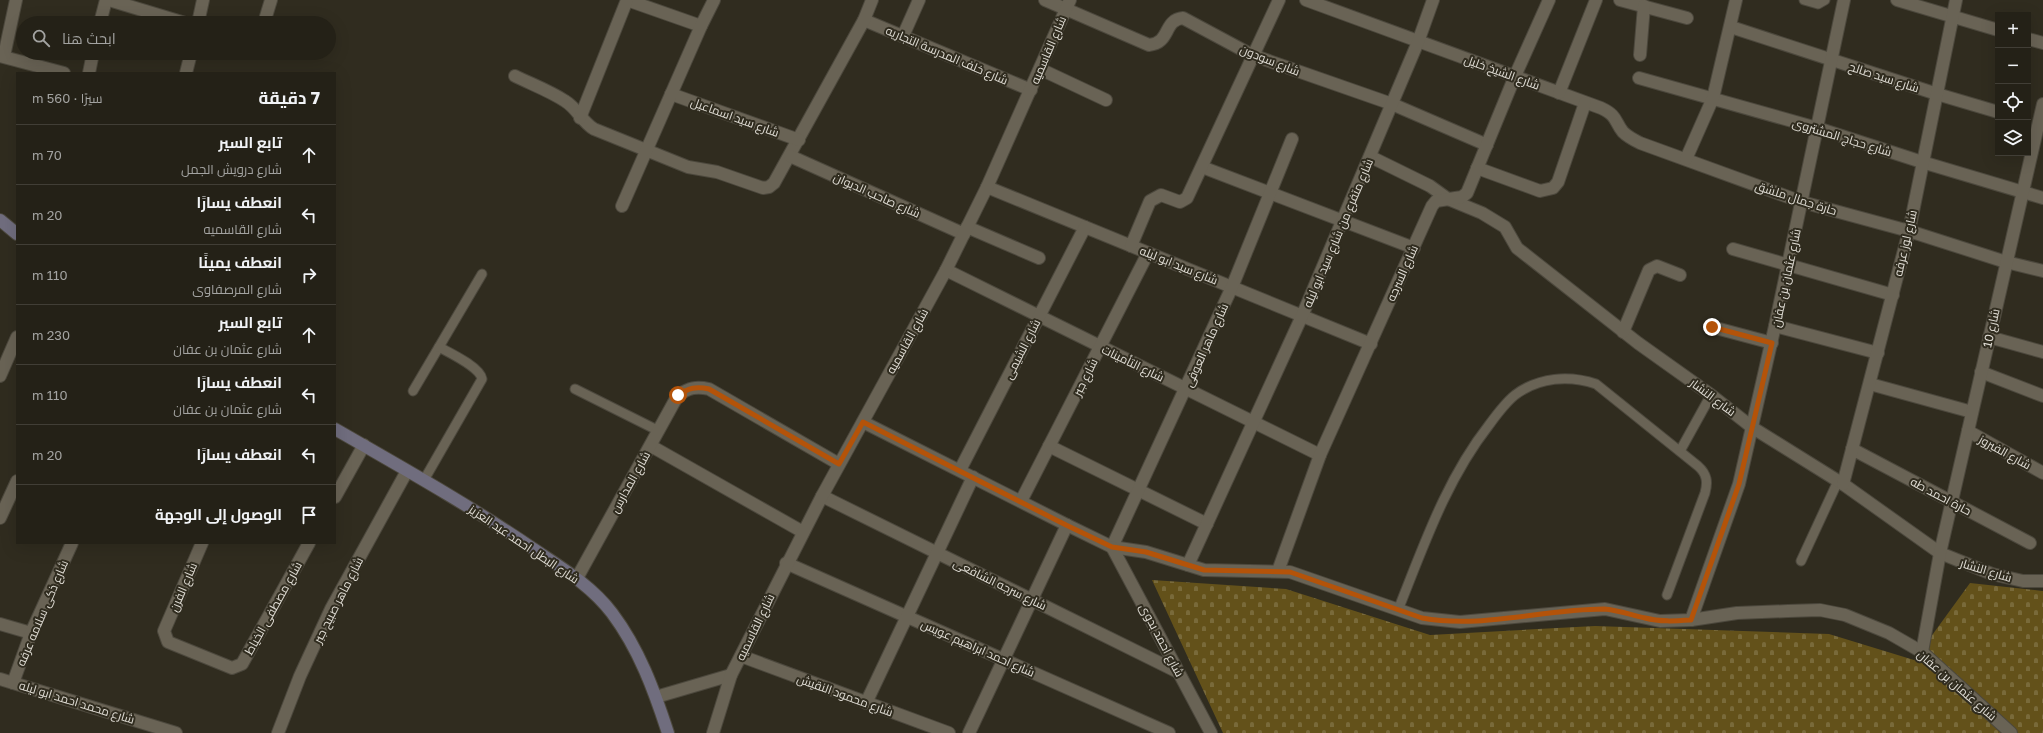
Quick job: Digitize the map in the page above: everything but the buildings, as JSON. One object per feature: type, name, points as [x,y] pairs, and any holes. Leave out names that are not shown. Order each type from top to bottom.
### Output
[{"type":"main road","points":[[0,220],[16,233]]},
{"type":"main road","name":"شارع البطل احمد عبد العزيز","points":[[336,430],[502,527],[577,578],[611,612],[637,652],[656,697],[668,733]]},
{"type":"street","points":[[16,0],[2,56],[16,60]]},
{"type":"street","points":[[102,16],[106,0]]},
{"type":"street","points":[[109,0],[162,16]]},
{"type":"street","points":[[200,16],[203,0]]},
{"type":"street","points":[[266,16],[271,0]]},
{"type":"street","points":[[580,118],[627,0],[659,5],[701,26]]},
{"type":"street","points":[[622,206],[701,26],[714,0]]},
{"type":"street","points":[[514,76],[566,101],[586,124],[594,129],[688,167],[717,172],[763,188],[769,187],[774,184],[799,140],[864,20],[872,0]]},
{"type":"street","points":[[903,36],[919,0]]},
{"type":"street","name":"شارع سودون","points":[[1045,0],[1068,4],[1149,45],[1155,44],[1162,40],[1171,22],[1176,18],[1183,18],[1252,55],[1392,104],[1486,145]]},
{"type":"street","points":[[1131,246],[1150,200],[1160,195],[1180,202],[1187,198],[1252,55],[1279,0]]},
{"type":"street","name":"شارع الشيخ خليل","points":[[1306,0],[1611,112],[1618,121],[1622,131],[1630,138],[1686,159]]},
{"type":"street","name":"شارع متفرع من شارع سيد ابو ليله","points":[[1188,565],[1255,423],[1302,316],[1418,42],[1433,0]]},
{"type":"street","name":"شارع السرجه","points":[[1278,571],[1320,455],[1432,206],[1436,201],[1462,197],[1466,193],[1515,76],[1549,0]]},
{"type":"street","points":[[1559,93],[1596,0]]},
{"type":"street","points":[[1623,0],[1687,18]]},
{"type":"street","points":[[1686,159],[1713,98],[1731,27],[1736,0]]},
{"type":"street","name":"شارع عثمان بن عفان","points":[[1691,620],[1739,484],[1776,326],[1844,0]]},
{"type":"street","points":[[1897,0],[1995,29]]},
{"type":"street","name":"شارع لوز عرفه","points":[[1840,483],[1852,449],[1870,384],[1909,231],[1956,0]]},
{"type":"street","name":"شارع القاسميه","points":[[713,733],[731,675],[786,563],[946,270],[987,187],[1068,4]]},
{"type":"street","points":[[1640,55],[1644,6]]},
{"type":"street","name":"شارع خلف المدرسة التجاريه","points":[[864,20],[1030,90]]},
{"type":"street","name":"شارع سيد صالح","points":[[1731,27],[1937,94],[1995,111]]},
{"type":"street","points":[[2031,40],[2043,43]]},
{"type":"street","points":[[17,60],[60,72]]},
{"type":"street","points":[[88,72],[91,60]]},
{"type":"street","points":[[186,72],[189,60]]},
{"type":"street","points":[[1040,69],[1106,100]]},
{"type":"street","name":"شارع حجاج المشتروى","points":[[1639,78],[1817,128],[1922,162],[2043,198]]},
{"type":"street","name":"شارع سيد اسماعيل","points":[[671,94],[799,140]]},
{"type":"street","points":[[1477,168],[1540,191],[1553,188],[1558,182],[1586,102]]},
{"type":"street","name":"شارع 10","points":[[1922,652],[1940,553],[2037,123],[2043,104]]},
{"type":"street","name":"شارع ماهر العوفى","points":[[1112,547],[1232,287],[1292,139]]},
{"type":"street","name":"شارع صاحب الديوان","points":[[790,156],[965,230],[1039,258]]},
{"type":"street","name":"شارع النشار","points":[[1370,157],[1430,186],[1448,198],[1482,213],[1505,227],[1517,248],[1624,332],[1711,395],[1752,428],[1840,483],[1940,553],[1992,574],[2023,581],[2043,581]]},
{"type":"street","name":"حارة جمال ملشق","points":[[1686,159],[1802,202],[1909,231],[2006,262],[2043,272]]},
{"type":"street","points":[[1202,167],[1414,248]]},
{"type":"street","name":"شارع سيد ابو ليله","points":[[987,187],[1371,344]]},
{"type":"street","name":"شارع الشيمى","points":[[960,470],[1084,227]]},
{"type":"street","points":[[1733,249],[1893,295]]},
{"type":"street","name":"شارع جبر","points":[[1021,501],[1148,253]]},
{"type":"street","points":[[1624,332],[1649,270],[1657,266],[1680,275]]},
{"type":"street","name":"شارع التأمينات","points":[[946,270],[1320,455]]},
{"type":"street","points":[[1776,326],[1878,353]]},
{"type":"street","points":[[1712,327],[1772,343]]},
{"type":"street","points":[[1989,338],[2043,352]]},
{"type":"street","points":[[0,376],[16,339]]},
{"type":"street","points":[[1981,372],[2043,396]]},
{"type":"street","points":[[1870,384],[1972,412]]},
{"type":"street","name":"شارع المدارس","points":[[577,578],[678,395],[688,389],[697,387],[709,389],[839,464]]},
{"type":"street","name":"شارع عثمان بن عفان","points":[[863,422],[1112,547],[1146,552],[1204,570],[1222,572],[1278,571],[1306,577],[1422,618],[1460,622],[1605,609],[1660,621],[1691,620],[1737,613],[1820,610],[1845,615],[1866,622],[1922,652],[2011,733]]},
{"type":"street","name":"شارع الفيروز","points":[[1968,431],[2043,473]]},
{"type":"street","points":[[336,495],[364,445]]},
{"type":"street","points":[[650,446],[803,532]]},
{"type":"street","points":[[1049,446],[1207,524]]},
{"type":"street","name":"حارة احمد طه","points":[[1852,449],[2030,543]]},
{"type":"street","name":"شارع ماهر صبيح جبر","points":[[278,733],[300,676],[331,609],[407,471]]},
{"type":"street","points":[[866,703],[973,477]]},
{"type":"street","points":[[2,510],[16,483]]},
{"type":"street","name":"شارع سرجه الشافعى","points":[[822,496],[1178,672]]},
{"type":"street","points":[[968,733],[1066,525]]},
{"type":"street","name":"شارع ذكى سلامه عرفه","points":[[13,683],[31,633],[72,544]]},
{"type":"street","name":"شارع الفرن","points":[[202,544],[164,631],[168,642],[232,668]]},
{"type":"street","name":"شارع مصطفى الخياط","points":[[232,668],[242,664],[308,544]]},
{"type":"street","name":"شارع احمد بدوى","points":[[1112,547],[1211,733]]},
{"type":"street","name":"شارع احمد ابراهيم عويس","points":[[786,563],[1169,733]]},
{"type":"street","points":[[0,624],[31,633]]},
{"type":"street","name":"شارع محمود النقيش","points":[[741,656],[949,733]]},
{"type":"street","name":"شارع القاسميه","points":[[656,697],[731,675]]},
{"type":"street","name":"شارع محمد احمد ابو ليله","points":[[0,679],[176,733]]},
{"type":"lane","points":[[1804,0],[1818,4],[1825,0]]},
{"type":"lane","points":[[413,391],[482,274]]},
{"type":"lane","points":[[424,480],[482,379],[481,375],[476,369],[439,347]]},
{"type":"lane","points":[[1398,610],[1438,511],[1457,472],[1481,436],[1506,403],[1526,388],[1548,380],[1560,378],[1585,380],[1596,384],[1680,451],[1706,475],[1707,487],[1667,595]]},
{"type":"lane","points":[[575,389],[659,431]]},
{"type":"lane","points":[[1680,451],[1711,395]]},
{"type":"lane","points":[[1801,561],[1840,483]]},
{"type":"green space","points":[[1152,580],[1286,589],[1430,635],[1595,626],[1829,634],[1914,660],[1970,583],[2043,591],[2043,733],[1223,733]]},
{"type":"route","points":[[678,395],[688,389],[697,387],[709,389],[839,464],[863,422],[1112,547],[1146,552],[1204,570],[1222,572],[1290,572],[1422,618],[1439,621],[1460,622],[1518,618],[1562,612],[1605,609],[1660,621],[1676,621],[1691,620],[1739,484],[1772,343],[1712,327]]}]
